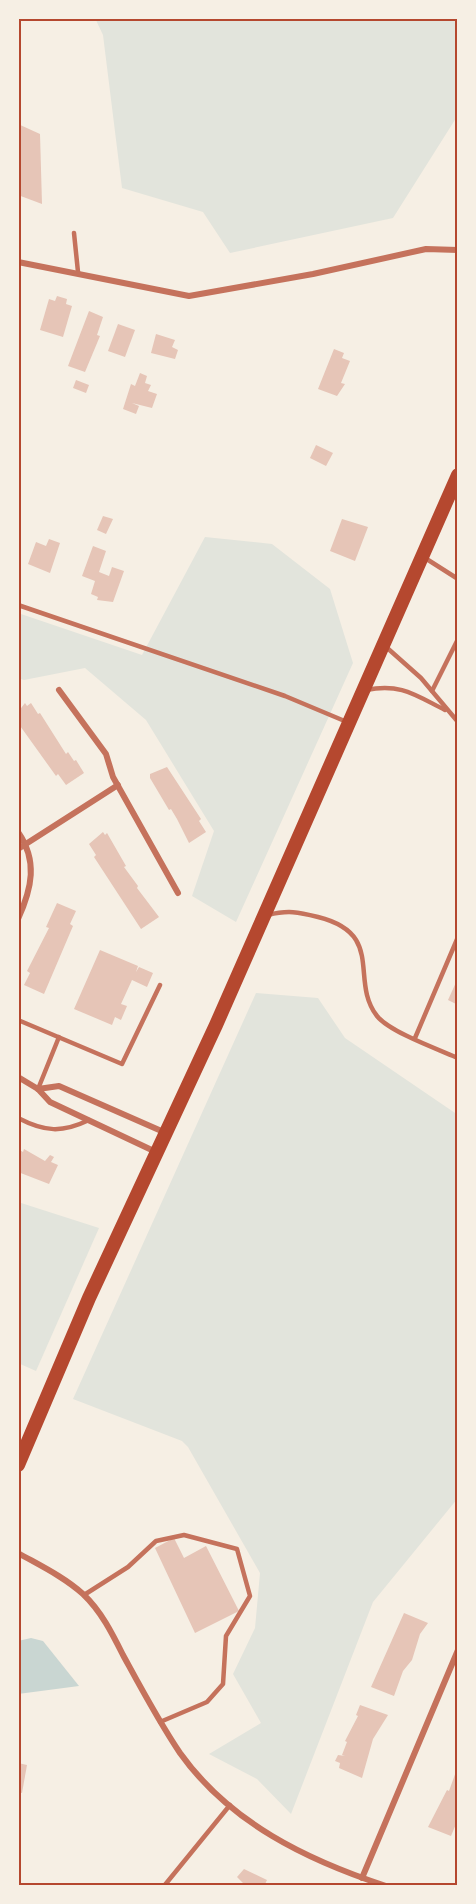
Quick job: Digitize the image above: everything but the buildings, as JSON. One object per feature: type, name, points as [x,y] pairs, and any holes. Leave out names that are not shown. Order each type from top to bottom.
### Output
[{"type":"highway","points":[[18,1465],[89,1298],[166,1133],[458,476]]},
{"type":"street","points":[[18,262],[78,272],[189,296],[313,274],[426,249],[458,250]]},
{"type":"street","points":[[58,690],[106,754],[118,785],[178,893]]},
{"type":"street","points":[[18,849],[118,785]]},
{"type":"street","points":[[18,832],[27,844],[32,862],[32,881],[18,919]]},
{"type":"street","points":[[18,1077],[38,1089],[50,1102],[157,1152]]},
{"type":"street","points":[[38,1089],[58,1086],[166,1133]]},
{"type":"street","points":[[18,1553],[53,1572],[84,1595],[108,1627],[160,1722],[181,1754],[230,1805],[255,1826],[299,1852],[386,1886]]},
{"type":"street","points":[[362,1878],[458,1650]]},
{"type":"lane","points":[[74,233],[78,272]]},
{"type":"lane","points":[[422,556],[458,579]]},
{"type":"lane","points":[[18,605],[285,696],[349,723]]},
{"type":"lane","points":[[432,691],[458,639]]},
{"type":"lane","points":[[384,645],[432,691],[458,722]]},
{"type":"lane","points":[[364,691],[388,686],[406,691],[449,712]]},
{"type":"lane","points":[[263,916],[287,910],[321,918],[346,929],[359,947],[376,1015],[390,1029],[458,1058]]},
{"type":"lane","points":[[415,1038],[458,937]]},
{"type":"lane","points":[[18,1020],[122,1064],[160,986]]},
{"type":"lane","points":[[38,1089],[59,1038]]},
{"type":"lane","points":[[18,1118],[38,1128],[55,1131],[89,1120]]},
{"type":"lane","points":[[84,1595],[128,1567],[156,1541],[184,1535],[237,1549],[250,1596],[226,1636],[223,1684],[207,1702],[160,1722]]},
{"type":"lane","points":[[164,1886],[230,1805]]},
{"type":"shaded area","points":[[95,18],[458,18],[458,115],[393,218],[230,253],[203,212],[122,188],[103,35]]},
{"type":"shaded area","points":[[205,537],[272,544],[330,589],[353,663],[236,922],[192,896],[214,831],[146,720],[85,668],[24,680],[18,678],[18,613],[142,655]]},
{"type":"shaded area","points":[[256,993],[318,998],[345,1038],[458,1115],[458,1498],[373,1602],[291,1814],[257,1779],[209,1754],[261,1723],[233,1674],[255,1628],[260,1573],[188,1447],[182,1441],[73,1399]]},
{"type":"shaded area","points":[[18,1202],[99,1228],[36,1371],[18,1363]]},
{"type":"shaded area","points":[[31,1638],[43,1641],[79,1686],[18,1694],[18,1641]]}]
